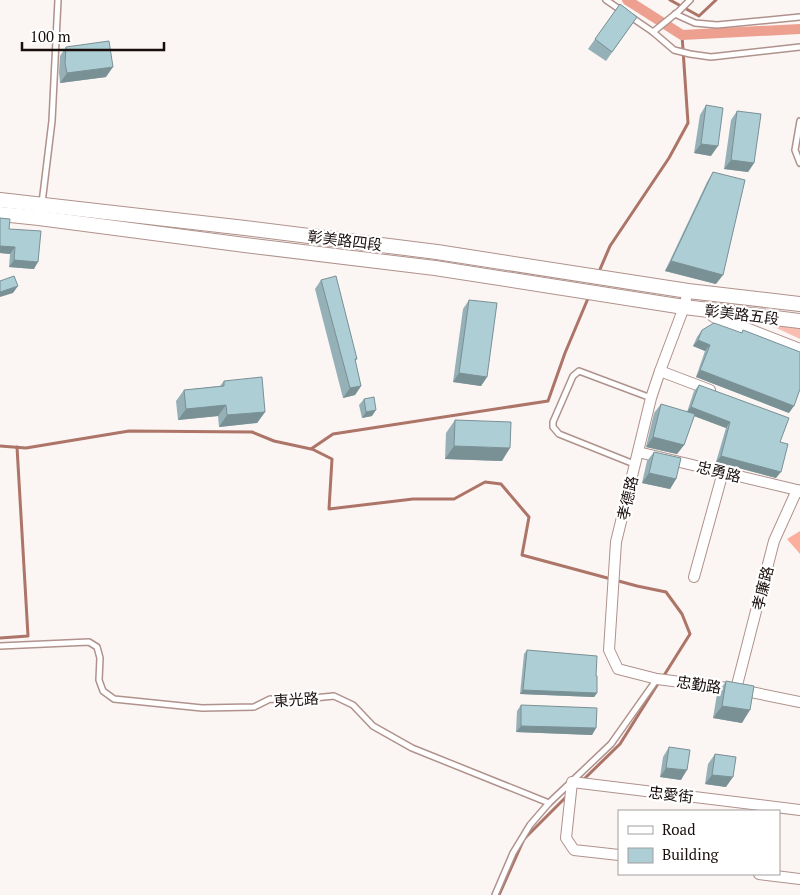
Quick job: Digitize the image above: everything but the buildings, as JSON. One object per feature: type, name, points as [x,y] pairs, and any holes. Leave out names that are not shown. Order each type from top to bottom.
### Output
[{"type":"main road","name":"彰美路四段","points":[[0,200],[41,211],[245,245],[436,268],[684,307]]},
{"type":"main road","name":"彰美路四段","points":[[0,214],[41,211],[245,228],[437,252],[688,291]]},
{"type":"main road","points":[[245,228],[245,245]]},
{"type":"main road","points":[[436,268],[437,252]]},
{"type":"main road","name":"彰美路五段","points":[[688,291],[800,304]]},
{"type":"main road","name":"彰美路五段","points":[[684,307],[800,321]]},
{"type":"main road","points":[[707,311],[732,325],[800,351]]},
{"type":"street","name":"孝德路","points":[[657,679],[618,669],[608,650],[616,542],[651,398],[688,291]]},
{"type":"street","points":[[660,371],[723,394]]},
{"type":"street","name":"忠勇路","points":[[638,452],[798,491]]},
{"type":"street","points":[[694,577],[723,472]]},
{"type":"street","name":"孝廉路","points":[[736,690],[774,541],[798,491]]},
{"type":"street","name":"忠勤路","points":[[657,679],[736,690],[800,702]]},
{"type":"street","points":[[572,782],[566,838],[574,850],[618,856]]},
{"type":"street","name":"忠愛街","points":[[572,782],[800,810]]},
{"type":"street","points":[[767,875],[800,879]]},
{"type":"lane","points":[[41,211],[52,121],[58,0]]},
{"type":"lane","points":[[606,0],[655,31],[674,50],[688,54],[711,57],[800,46]]},
{"type":"lane","points":[[655,31],[688,2]]},
{"type":"lane","points":[[675,14],[695,23],[717,26],[800,17]]},
{"type":"lane","points":[[800,121],[795,150],[800,163]]},
{"type":"lane","points":[[635,464],[559,434],[554,430],[554,422],[573,376],[579,371],[651,398]]},
{"type":"lane","name":"東光路","points":[[0,646],[89,642],[97,647],[100,658],[99,680],[102,691],[114,698],[202,708],[254,707],[270,699],[293,700],[334,696],[353,705],[373,726],[412,748],[549,803]]},
{"type":"lane","points":[[495,895],[513,852],[530,825],[549,803],[611,744],[657,679]]},
{"type":"shaded area","points":[[766,323],[800,326],[800,339]]},
{"type":"shaded area","points":[[800,531],[800,554],[787,539]]},
{"type":"waterway","points":[[627,0],[682,35],[800,29]]},
{"type":"waterway","points":[[670,0],[699,16],[716,0]]},
{"type":"waterway","points":[[598,274],[610,246],[669,158],[688,123],[682,35]]},
{"type":"waterway","points":[[0,446],[26,448],[129,431],[252,432],[274,441],[311,449],[333,434],[548,401],[565,353],[589,296]]},
{"type":"waterway","points":[[0,638],[28,636],[17,447]]},
{"type":"waterway","points":[[312,449],[332,459],[329,509],[413,499],[454,499],[485,482],[501,484],[529,517],[522,555],[666,592],[682,614],[690,634],[663,677]]},
{"type":"waterway","points":[[582,781],[620,744],[659,682]]},
{"type":"waterway","points":[[499,895],[524,839],[567,796]]}]
